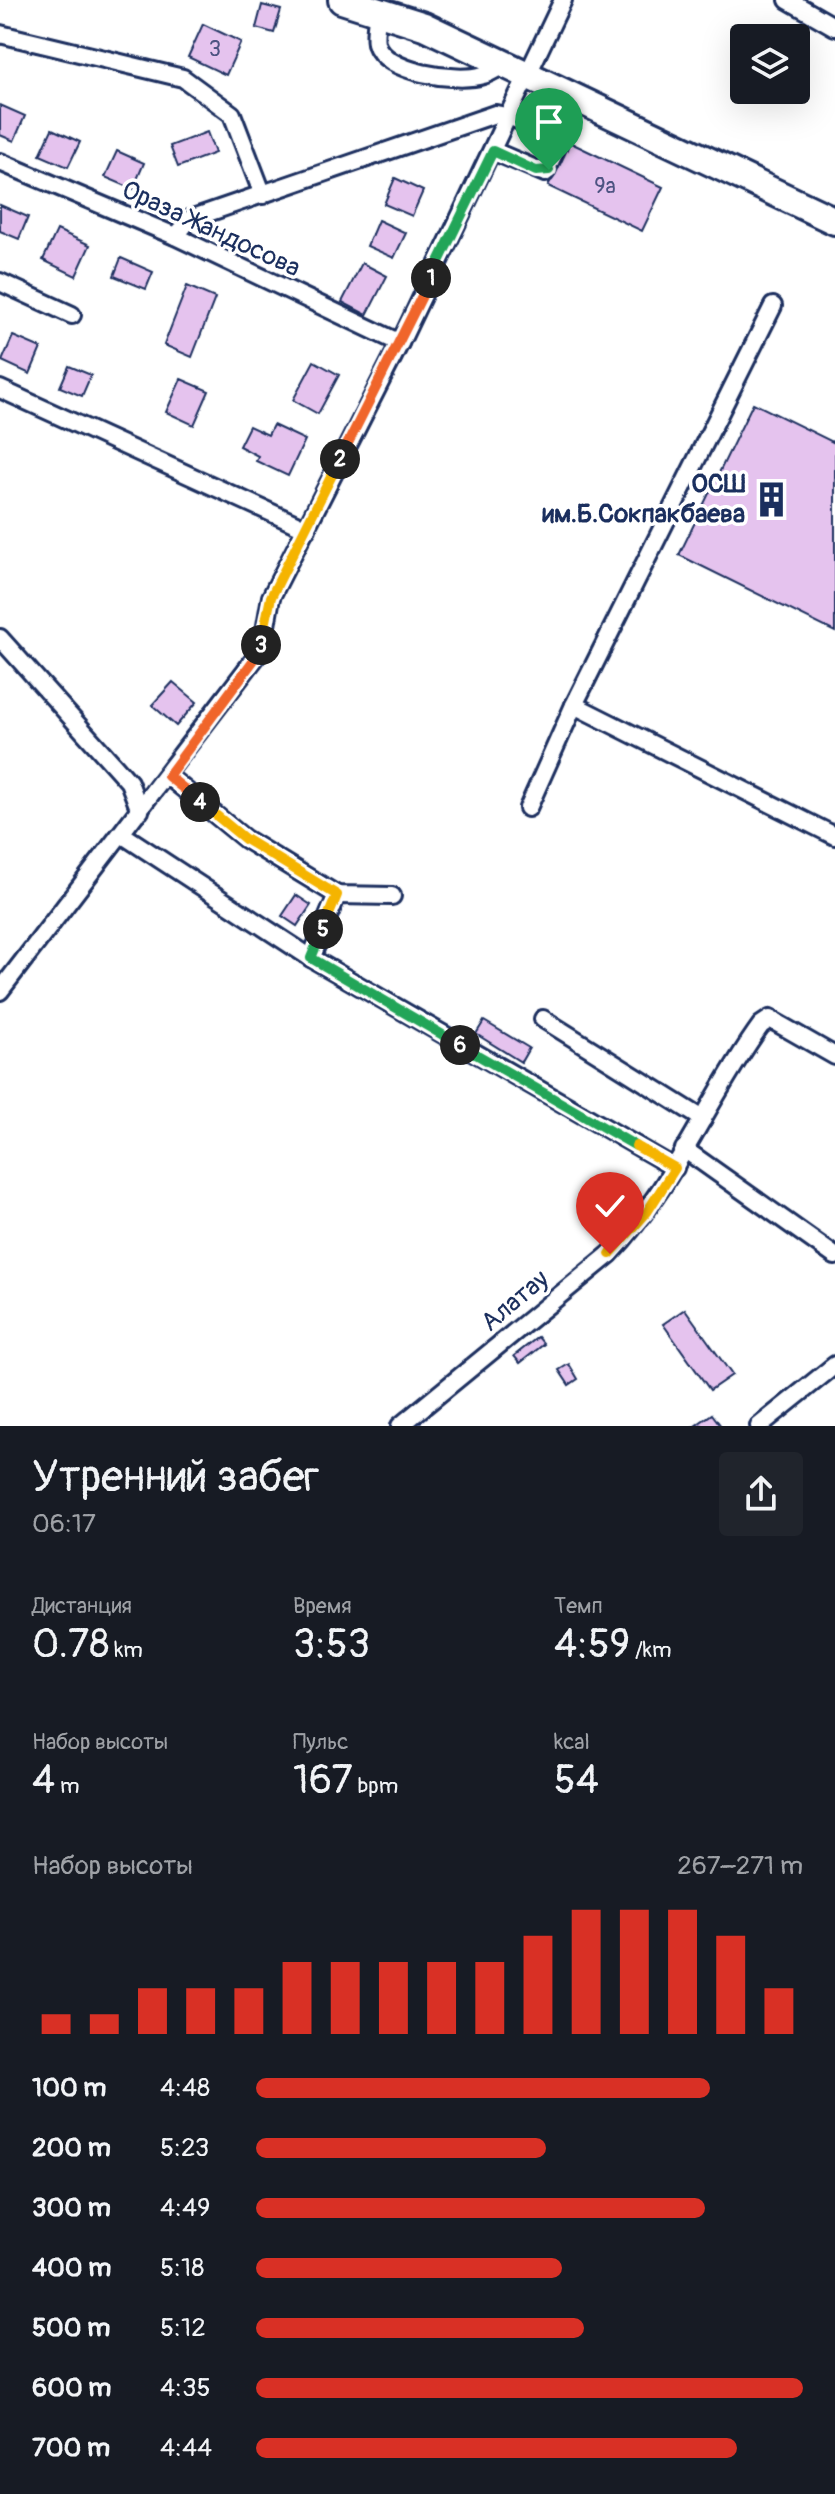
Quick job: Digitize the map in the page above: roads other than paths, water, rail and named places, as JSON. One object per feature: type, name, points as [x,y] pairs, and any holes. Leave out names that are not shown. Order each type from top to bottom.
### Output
[{"type":"main road","points":[[342,0],[424,26],[835,221]]},
{"type":"street","points":[[0,991],[123,835],[256,657],[264,637],[271,597],[400,343],[563,0]]},
{"type":"street","points":[[788,0],[835,27]]},
{"type":"street","points":[[378,11],[376,44],[382,54],[411,71],[460,79],[485,75],[506,63]]},
{"type":"street","points":[[0,34],[183,78],[232,114],[263,195]]},
{"type":"street","points":[[175,236],[190,219],[495,114],[510,116],[552,138],[558,145],[549,170],[536,171],[493,151]]},
{"type":"street","name":"Ораза Жандосова","points":[[0,162],[175,236],[400,343]]},
{"type":"street","points":[[0,282],[72,315]]},
{"type":"street","points":[[528,808],[574,705],[773,306]]},
{"type":"street","points":[[0,389],[307,529]]},
{"type":"street","points":[[0,638],[129,782],[140,811]]},
{"type":"street","points":[[574,705],[835,836]]},
{"type":"street","points":[[168,776],[245,839],[337,895],[392,896]]},
{"type":"street","points":[[123,835],[311,958],[675,1168]]},
{"type":"street","points":[[311,958],[337,895]]},
{"type":"street","points":[[543,1019],[703,1119]]},
{"type":"street","name":"Алатау","points":[[400,1426],[610,1254],[647,1212],[750,1040],[770,1019],[835,1056]]},
{"type":"street","points":[[684,1149],[835,1256]]},
{"type":"street","points":[[759,1426],[835,1365]]},
{"type":"place","name":"ОСШ им.Б.Сокпакбаева","points":[[771,499]]}]
